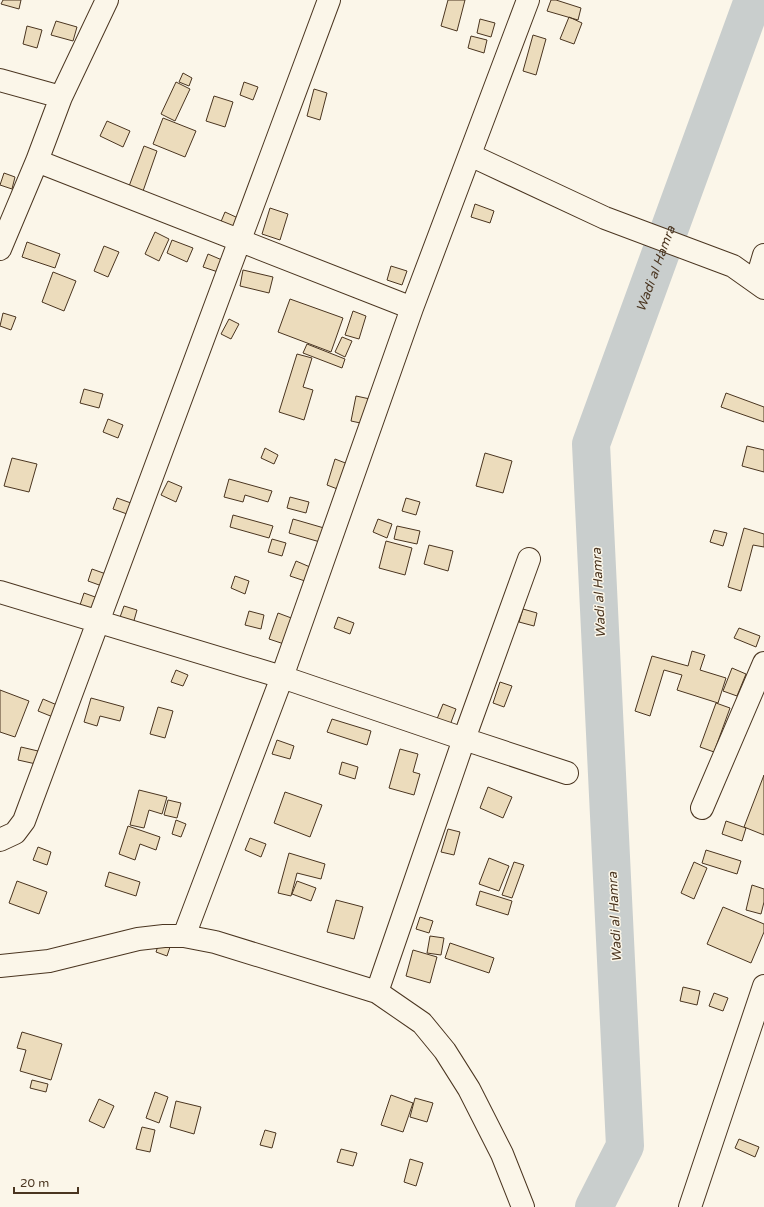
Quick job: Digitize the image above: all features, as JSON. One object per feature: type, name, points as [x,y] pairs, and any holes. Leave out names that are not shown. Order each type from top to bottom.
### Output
[{"type":"street","points":[[0,249],[61,97],[107,0]]},
{"type":"street","points":[[0,840],[15,833],[24,822],[329,0]]},
{"type":"street","points":[[184,936],[282,677],[412,308],[528,0]]},
{"type":"street","points":[[0,80],[61,97]]},
{"type":"street","points":[[470,156],[605,218],[733,266],[760,285],[764,255]]},
{"type":"street","points":[[36,161],[412,308]]},
{"type":"street","points":[[377,992],[528,559]]},
{"type":"street","points":[[0,592],[282,677],[464,739],[567,772]]},
{"type":"street","points":[[702,808],[764,663]]},
{"type":"street","points":[[0,966],[49,961],[138,939],[164,936],[184,936],[215,942],[377,992],[422,1023],[445,1051],[469,1089],[502,1154],[523,1207]]},
{"type":"street","points":[[690,1207],[764,988]]},
{"type":"building","points":[[3,0],[21,0],[19,9],[1,4]]},
{"type":"building","points":[[448,0],[465,0],[457,31],[441,26]]},
{"type":"building","points":[[551,0],[556,0],[581,8],[578,20],[547,11]]},
{"type":"building","points":[[569,17],[582,23],[574,44],[560,39]]},
{"type":"building","points":[[480,19],[495,23],[491,37],[477,33]]},
{"type":"building","points":[[56,21],[77,27],[73,41],[51,35]]},
{"type":"building","points":[[27,26],[42,30],[37,48],[23,44]]},
{"type":"building","points":[[533,35],[546,39],[536,75],[523,71]]},
{"type":"building","points":[[471,36],[487,40],[484,53],[468,48]]},
{"type":"building","points":[[183,73],[192,78],[189,86],[179,82]]},
{"type":"building","points":[[176,82],[190,89],[175,121],[161,114]]},
{"type":"building","points":[[244,82],[258,87],[253,100],[240,95]]},
{"type":"building","points":[[314,89],[327,93],[320,120],[307,116]]},
{"type":"building","points":[[214,96],[233,102],[225,127],[206,121]]},
{"type":"building","points":[[163,118],[196,131],[185,157],[153,144]]},
{"type":"building","points":[[107,121],[130,131],[123,147],[100,136]]},
{"type":"building","points":[[144,146],[157,151],[142,194],[128,189]]},
{"type":"building","points":[[4,173],[15,177],[12,189],[0,185]]},
{"type":"building","points":[[475,204],[494,211],[490,223],[471,217]]},
{"type":"building","points":[[270,208],[288,214],[280,240],[262,234]]},
{"type":"building","points":[[225,212],[238,218],[233,230],[220,224]]},
{"type":"building","points":[[155,232],[169,239],[159,261],[145,254]]},
{"type":"building","points":[[172,240],[193,248],[187,262],[167,253]]},
{"type":"building","points":[[27,242],[60,254],[55,268],[22,257]]},
{"type":"building","points":[[104,246],[119,252],[108,277],[94,271]]},
{"type":"building","points":[[208,254],[222,260],[218,272],[203,267]]},
{"type":"building","points":[[391,266],[407,271],[402,285],[387,280]]},
{"type":"building","points":[[243,270],[273,277],[269,293],[240,286]]},
{"type":"building","points":[[53,272],[76,281],[64,311],[42,302]]},
{"type":"building","points":[[290,299],[343,318],[331,352],[278,332]]},
{"type":"building","points":[[353,311],[366,316],[359,339],[345,335]]},
{"type":"building","points":[[3,313],[16,317],[11,330],[0,326]]},
{"type":"building","points":[[229,319],[239,324],[231,339],[221,334]]},
{"type":"building","points":[[342,337],[352,341],[345,357],[335,352]]},
{"type":"building","points":[[307,344],[345,359],[342,368],[303,353]]},
{"type":"building","points":[[297,354],[312,358],[303,387],[313,390],[304,420],[279,412]]},
{"type":"building","points":[[84,389],[103,394],[99,408],[80,403]]},
{"type":"building","points":[[726,393],[764,407],[764,422],[721,407]]},
{"type":"building","points":[[356,396],[370,399],[365,424],[351,421]]},
{"type":"building","points":[[108,419],[123,425],[118,438],[103,432]]},
{"type":"building","points":[[747,446],[764,450],[764,472],[742,466]]},
{"type":"building","points":[[265,448],[278,455],[274,464],[261,458]]},
{"type":"building","points":[[485,453],[512,461],[503,493],[476,486]]},
{"type":"building","points":[[12,458],[37,464],[29,492],[4,486]]},
{"type":"building","points":[[335,459],[348,464],[340,490],[327,485]]},
{"type":"building","points":[[229,479],[272,491],[268,502],[245,495],[243,502],[224,497]]},
{"type":"building","points":[[168,481],[182,487],[176,502],[161,495]]},
{"type":"building","points":[[290,497],[309,502],[306,513],[287,508]]},
{"type":"building","points":[[117,498],[131,503],[127,514],[113,509]]},
{"type":"building","points":[[406,498],[420,502],[416,515],[402,511]]},
{"type":"building","points":[[233,515],[273,526],[269,538],[230,527]]},
{"type":"building","points":[[293,519],[324,528],[320,542],[289,533]]},
{"type":"building","points":[[378,519],[392,524],[387,538],[373,532]]},
{"type":"building","points":[[397,526],[420,531],[417,544],[394,539]]},
{"type":"building","points":[[744,528],[764,534],[764,547],[753,545],[741,591],[728,587]]},
{"type":"building","points":[[714,530],[727,533],[723,546],[710,542]]},
{"type":"building","points":[[272,539],[286,543],[282,556],[268,552]]},
{"type":"building","points":[[386,541],[412,548],[405,575],[379,568]]},
{"type":"building","points":[[429,545],[453,551],[448,571],[424,564]]},
{"type":"building","points":[[296,561],[310,567],[305,581],[290,576]]},
{"type":"building","points":[[92,569],[106,574],[102,586],[88,581]]},
{"type":"building","points":[[235,576],[249,581],[245,594],[231,588]]},
{"type":"building","points":[[84,593],[98,598],[94,610],[80,605]]},
{"type":"building","points":[[124,606],[137,610],[133,624],[119,620]]},
{"type":"building","points":[[523,609],[537,613],[534,626],[519,622]]},
{"type":"building","points":[[249,611],[264,615],[261,629],[245,625]]},
{"type":"building","points":[[278,613],[294,619],[284,644],[269,639]]},
{"type":"building","points":[[338,617],[354,623],[350,634],[334,628]]},
{"type":"building","points":[[739,628],[760,636],[756,647],[734,638]]},
{"type":"building","points":[[692,651],[705,655],[700,670],[726,678],[718,703],[677,690],[682,675],[664,670],[650,716],[635,711],[652,656],[688,666]]},
{"type":"building","points":[[732,668],[746,674],[737,696],[723,691]]},
{"type":"building","points":[[176,670],[188,675],[183,686],[171,682]]},
{"type":"building","points":[[500,682],[512,686],[504,707],[493,703]]},
{"type":"building","points":[[0,690],[29,701],[15,737],[0,732]]},
{"type":"building","points":[[91,698],[124,707],[120,721],[100,716],[97,726],[84,722]]},
{"type":"building","points":[[43,699],[57,705],[53,717],[38,711]]},
{"type":"building","points":[[716,703],[730,708],[714,752],[700,747]]},
{"type":"building","points":[[443,704],[456,709],[450,725],[437,719]]},
{"type":"building","points":[[158,707],[173,711],[165,738],[150,734]]},
{"type":"building","points":[[332,719],[371,731],[367,745],[327,732]]},
{"type":"building","points":[[277,740],[294,746],[290,759],[272,754]]},
{"type":"building","points":[[21,747],[38,751],[36,764],[18,760]]},
{"type":"building","points":[[400,749],[418,754],[413,772],[420,774],[414,795],[389,788]]},
{"type":"building","points":[[342,762],[358,767],[355,779],[339,774]]},
{"type":"building","points":[[764,775],[764,835],[744,827]]},
{"type":"building","points":[[488,787],[512,797],[503,818],[480,808]]},
{"type":"building","points":[[139,790],[167,797],[162,814],[149,810],[144,828],[130,825]]},
{"type":"building","points":[[285,792],[322,805],[310,837],[274,823]]},
{"type":"building","points":[[168,800],[181,803],[177,818],[164,815]]},
{"type":"building","points":[[176,820],[186,824],[181,837],[172,834]]},
{"type":"building","points":[[726,821],[746,828],[742,841],[722,834]]},
{"type":"building","points":[[128,826],[160,837],[156,850],[140,844],[135,860],[119,854]]},
{"type":"building","points":[[448,829],[460,832],[454,855],[441,852]]},
{"type":"building","points":[[250,838],[266,844],[261,857],[245,850]]},
{"type":"building","points":[[38,847],[51,852],[47,865],[33,860]]},
{"type":"building","points":[[706,850],[741,861],[737,874],[702,863]]},
{"type":"building","points":[[289,853],[325,864],[321,879],[297,873],[291,896],[278,893]]},
{"type":"building","points":[[489,858],[509,866],[499,891],[479,884]]},
{"type":"building","points":[[514,862],[524,865],[512,898],[502,895]]},
{"type":"building","points":[[694,862],[707,868],[694,899],[681,893]]},
{"type":"building","points":[[109,872],[140,882],[136,896],[105,886]]},
{"type":"building","points":[[17,881],[47,892],[39,914],[9,903]]},
{"type":"building","points":[[297,881],[316,888],[311,901],[292,894]]},
{"type":"building","points":[[752,885],[764,889],[764,902],[761,914],[746,910]]},
{"type":"building","points":[[480,891],[512,901],[508,915],[476,905]]},
{"type":"building","points":[[336,900],[363,907],[354,939],[327,932]]},
{"type":"building","points":[[723,907],[764,924],[764,932],[751,963],[707,944]]},
{"type":"building","points":[[420,917],[433,921],[429,933],[416,929]]},
{"type":"building","points":[[430,936],[444,938],[441,955],[427,953]]},
{"type":"building","points":[[160,940],[171,944],[167,956],[156,952]]},
{"type":"building","points":[[450,943],[494,958],[489,973],[445,958]]},
{"type":"building","points":[[413,950],[437,957],[430,983],[406,976]]},
{"type":"building","points":[[683,987],[700,991],[697,1005],[680,1001]]},
{"type":"building","points":[[714,993],[728,998],[723,1011],[709,1006]]},
{"type":"building","points":[[22,1032],[62,1044],[51,1080],[20,1071],[26,1050],[17,1048]]},
{"type":"building","points":[[32,1080],[48,1084],[46,1092],[30,1088]]},
{"type":"building","points":[[155,1092],[168,1097],[159,1123],[146,1118]]},
{"type":"building","points":[[391,1095],[413,1103],[403,1132],[381,1125]]},
{"type":"building","points":[[415,1098],[433,1103],[427,1122],[410,1117]]},
{"type":"building","points":[[99,1099],[114,1106],[104,1128],[89,1121]]},
{"type":"building","points":[[176,1101],[201,1107],[194,1134],[170,1127]]},
{"type":"building","points":[[142,1127],[155,1130],[150,1152],[136,1149]]},
{"type":"building","points":[[265,1130],[276,1133],[272,1148],[260,1145]]},
{"type":"building","points":[[739,1139],[759,1147],[755,1157],[735,1148]]},
{"type":"building","points":[[341,1149],[357,1153],[353,1166],[337,1162]]},
{"type":"building","points":[[410,1159],[423,1163],[416,1186],[404,1182]]},
{"type":"waterway","name":"Wadi al Hamra","points":[[594,1207],[625,1146],[591,444],[753,0]]}]
